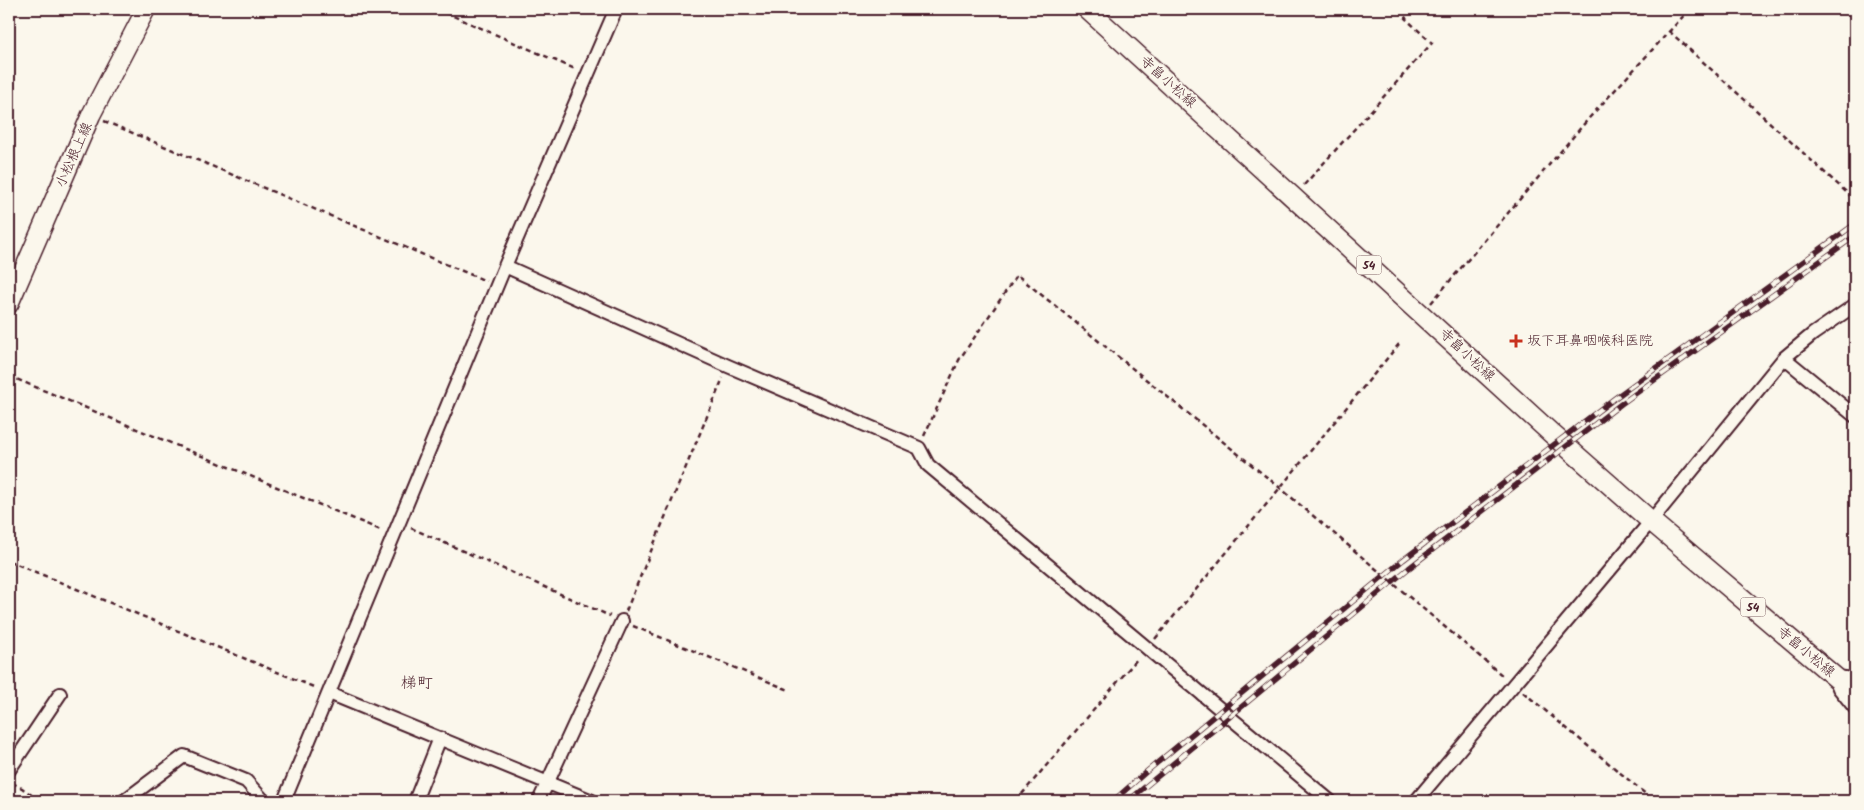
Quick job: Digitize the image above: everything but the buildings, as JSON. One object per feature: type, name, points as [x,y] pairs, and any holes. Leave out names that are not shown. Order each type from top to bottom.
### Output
[{"type":"main road","name":"小松根上線","points":[[9,304],[91,115],[146,9]]},
{"type":"main road","name":"寺畠小松線","points":[[1087,9],[1422,313],[1551,433],[1651,521],[1855,694]]},
{"type":"street","points":[[284,801],[505,266],[616,9]]},
{"type":"street","points":[[505,266],[728,366],[919,448],[928,465],[1330,801]]},
{"type":"street","points":[[1416,801],[1651,521],[1784,358],[1813,334],[1855,305]]},
{"type":"street","points":[[1784,358],[1855,416]]},
{"type":"street","points":[[538,801],[622,621]]},
{"type":"street","points":[[1855,679],[1835,677],[1839,688],[1855,708]]},
{"type":"street","points":[[329,693],[592,801]]},
{"type":"street","points":[[9,770],[60,694]]},
{"type":"street","points":[[415,801],[440,738]]},
{"type":"street","points":[[124,801],[184,756],[246,781],[264,801]]},
{"type":"path","points":[[437,9],[588,75]]},
{"type":"path","points":[[1294,197],[1432,43],[1405,18],[1413,9]]},
{"type":"path","points":[[1422,313],[1590,116],[1690,9]]},
{"type":"path","points":[[1669,31],[1855,200]]},
{"type":"path","points":[[91,115],[497,286]]},
{"type":"path","points":[[919,448],[959,360],[1017,275],[1280,487],[1654,801]]},
{"type":"path","points":[[1016,801],[1146,649],[1399,344]]},
{"type":"path","points":[[622,621],[728,366]]},
{"type":"path","points":[[9,376],[394,536]]},
{"type":"path","points":[[399,522],[622,621],[789,690]]},
{"type":"path","points":[[9,561],[329,693]]},
{"type":"path","points":[[9,782],[22,788],[40,801]]},
{"type":"railway","points":[[1113,801],[1403,560],[1615,398],[1855,224]]},
{"type":"railway","points":[[1128,801],[1409,568],[1621,404],[1855,236]]},
{"type":"place","name":"坂下耳鼻咽喉科医院","points":[[1516,341]]},
{"type":"district","name":"梯町","points":[[417,683]]}]
